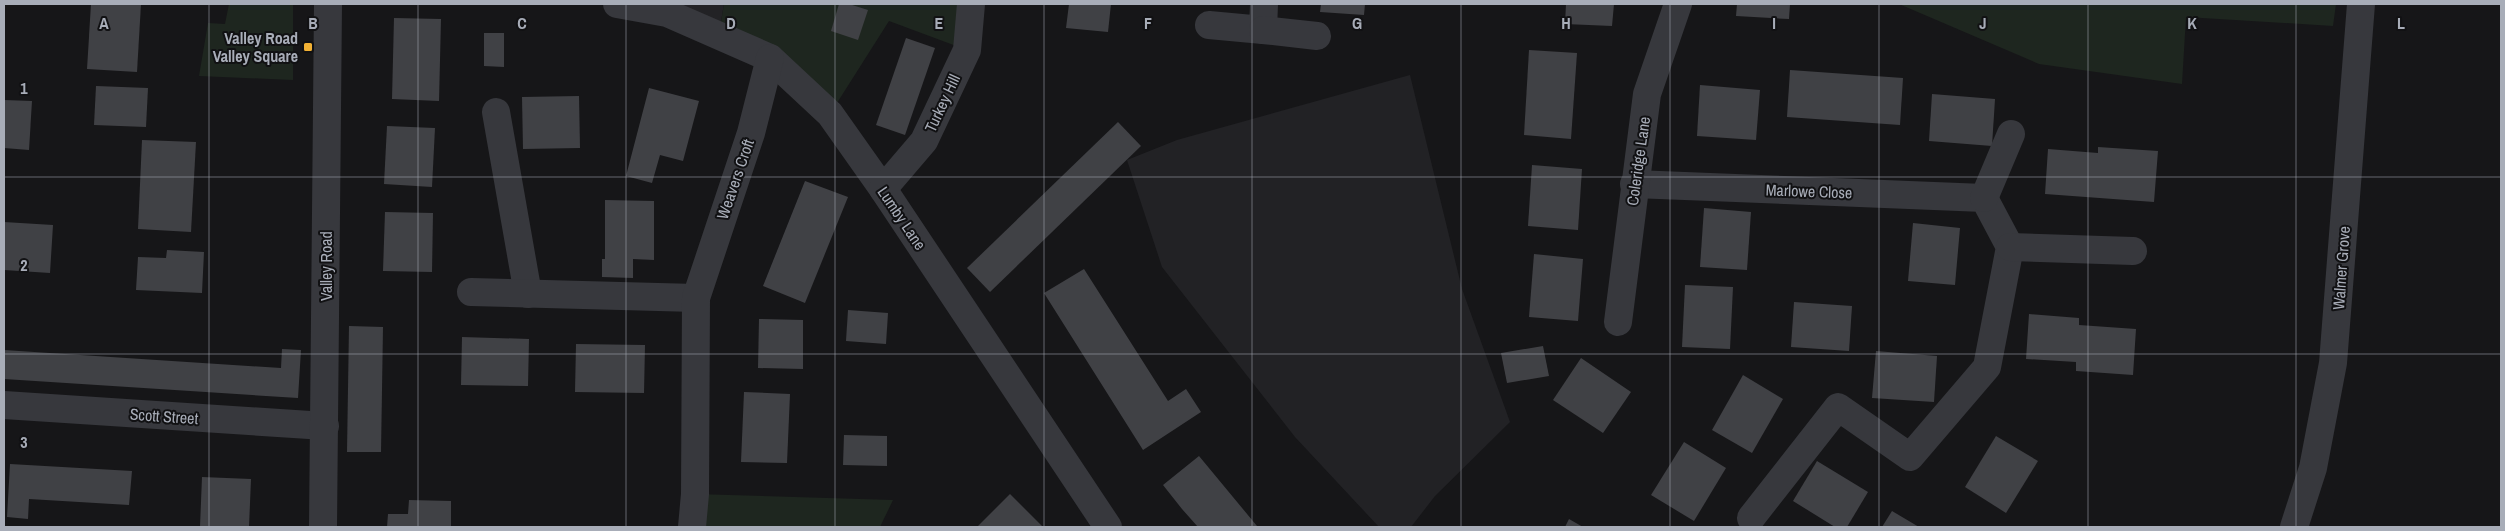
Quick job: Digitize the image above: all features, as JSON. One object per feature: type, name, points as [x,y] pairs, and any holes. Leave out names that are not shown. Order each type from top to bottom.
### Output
[{"type":"street","name":"Valley Road","points":[[323,527],[328,4]]},
{"type":"street","name":"Lumby Lane","points":[[617,4],[667,13],[770,58],[830,114],[883,189],[1108,527]]},
{"type":"street","name":"Turkey Hill","points":[[883,189],[924,141],[967,50],[971,4]]},
{"type":"street","name":"Coleridge Lane","points":[[1618,322],[1634,184],[1647,94],[1678,4]]},
{"type":"street","name":"Walmer Grove","points":[[2294,527],[2313,468],[2333,363],[2361,4]]},
{"type":"street","points":[[1209,25],[1263,17],[1317,36]]},
{"type":"street","name":"Weavers Croft","points":[[692,527],[695,494],[696,298],[751,133],[770,58]]},
{"type":"street","points":[[496,112],[528,294]]},
{"type":"street","points":[[1751,518],[1838,408],[1910,457],[1988,367],[2010,247],[1984,198],[2011,134]]},
{"type":"street","name":"Marlowe Close","points":[[1634,184],[1984,198]]},
{"type":"street","points":[[2010,247],[2133,252]]},
{"type":"street","points":[[471,292],[696,298]]},
{"type":"street","name":"Scott Street","points":[[4,405],[325,426]]},
{"type":"shaded area","points":[[229,4],[293,4],[293,80],[199,76],[208,23],[225,24]]},
{"type":"shaded area","points":[[617,4],[724,4],[719,34]]},
{"type":"shaded area","points":[[724,4],[971,4],[967,50],[889,21],[830,114],[719,34]]},
{"type":"shaded area","points":[[1899,4],[2336,4],[2333,26],[2186,17],[2182,84],[2039,64]]},
{"type":"shaded area","points":[[1410,75],[1462,289],[1510,422],[1435,496],[1411,527],[1379,527],[1295,437],[1162,267],[1127,160],[1177,140]]},
{"type":"shaded area","points":[[695,494],[893,500],[880,527],[692,527]]},
{"type":"building","points":[[91,4],[141,4],[137,72],[87,69]]},
{"type":"building","points":[[839,4],[849,4],[868,10],[858,40],[831,31]]},
{"type":"building","points":[[1069,4],[1111,4],[1108,32],[1066,28]]},
{"type":"building","points":[[1321,4],[1365,4],[1364,15],[1320,12]]},
{"type":"building","points":[[1566,4],[1614,4],[1612,26],[1565,24]]},
{"type":"building","points":[[1737,4],[1790,4],[1789,19],[1736,16]]},
{"type":"building","points":[[394,18],[441,19],[439,101],[392,99]]},
{"type":"building","points":[[484,33],[504,33],[504,67],[484,66]]},
{"type":"building","points":[[906,38],[935,48],[905,135],[876,125]]},
{"type":"building","points":[[1529,50],[1577,53],[1571,139],[1524,135]]},
{"type":"building","points":[[1790,70],[1903,78],[1900,125],[1787,117]]},
{"type":"building","points":[[1700,85],[1760,90],[1756,140],[1697,136]]},
{"type":"building","points":[[96,86],[148,88],[146,127],[94,125]]},
{"type":"building","points":[[649,88],[699,101],[683,161],[660,155],[652,183],[626,176]]},
{"type":"building","points":[[1932,94],[1995,99],[1992,146],[1929,141]]},
{"type":"building","points":[[579,96],[580,148],[523,149],[522,97]]},
{"type":"building","points":[[4,100],[32,101],[29,150],[4,148]]},
{"type":"building","points":[[1118,122],[1141,146],[990,292],[967,268]]},
{"type":"building","points":[[387,126],[435,128],[432,187],[384,184]]},
{"type":"building","points":[[142,140],[196,142],[191,232],[138,229]]},
{"type":"building","points":[[2098,147],[2158,151],[2154,202],[2045,194],[2048,149],[2098,153]]},
{"type":"building","points":[[1532,165],[1582,169],[1578,230],[1528,226]]},
{"type":"building","points":[[805,181],[848,197],[805,303],[763,286]]},
{"type":"building","points":[[605,200],[654,201],[654,260],[633,259],[633,278],[602,277],[602,259],[605,259]]},
{"type":"building","points":[[1704,208],[1751,212],[1747,270],[1700,267]]},
{"type":"building","points":[[385,212],[433,213],[432,272],[383,271]]},
{"type":"building","points":[[4,222],[53,225],[50,273],[4,270]]},
{"type":"building","points":[[1913,223],[1960,228],[1955,285],[1908,281]]},
{"type":"building","points":[[167,250],[204,252],[202,293],[136,290],[138,257],[166,258]]},
{"type":"building","points":[[1534,254],[1583,259],[1578,321],[1529,317]]},
{"type":"building","points":[[1084,269],[1168,401],[1186,389],[1201,412],[1143,450],[1044,293]]},
{"type":"building","points":[[1685,285],[1733,287],[1730,349],[1682,347]]},
{"type":"building","points":[[1794,302],[1852,306],[1849,351],[1791,347]]},
{"type":"building","points":[[848,310],[888,313],[886,344],[846,341]]},
{"type":"building","points":[[2029,314],[2079,318],[2079,325],[2136,329],[2133,375],[2076,371],[2076,362],[2026,359]]},
{"type":"building","points":[[759,319],[803,320],[803,369],[758,368]]},
{"type":"building","points":[[349,326],[383,327],[381,452],[347,452]]},
{"type":"building","points":[[462,337],[529,339],[528,386],[461,385]]},
{"type":"building","points":[[576,344],[645,345],[644,393],[575,392]]},
{"type":"building","points":[[1543,346],[1549,376],[1507,383],[1501,353]]},
{"type":"building","points":[[282,349],[301,350],[298,398],[4,379],[4,350],[281,368]]},
{"type":"building","points":[[1876,351],[1937,356],[1934,402],[1872,398]]},
{"type":"building","points":[[1581,358],[1631,392],[1603,433],[1553,400]]},
{"type":"building","points":[[1743,375],[1783,399],[1752,453],[1712,430]]},
{"type":"building","points":[[744,392],[790,394],[787,463],[741,462]]},
{"type":"building","points":[[844,435],[887,436],[887,466],[843,465]]},
{"type":"building","points":[[1996,436],[2038,461],[2006,513],[1965,487]]},
{"type":"building","points":[[1684,442],[1726,468],[1694,521],[1651,495]]},
{"type":"building","points":[[1199,456],[1258,527],[1198,527],[1182,509],[1163,485]]},
{"type":"building","points":[[1817,461],[1868,492],[1847,527],[1835,527],[1793,501]]},
{"type":"building","points":[[10,464],[132,471],[129,505],[29,499],[28,519],[7,517]]},
{"type":"building","points":[[202,477],[251,479],[249,527],[200,527]]},
{"type":"building","points":[[1010,494],[1042,526],[977,527]]},
{"type":"building","points":[[409,500],[451,501],[451,527],[387,527],[388,514],[408,514]]},
{"type":"building","points":[[1892,511],[1919,527],[1882,527]]},
{"type":"building","points":[[1569,519],[1583,527],[1565,527]]},
{"type":"place","name":"Valley Road Valley Square","points":[[308,47]]}]
